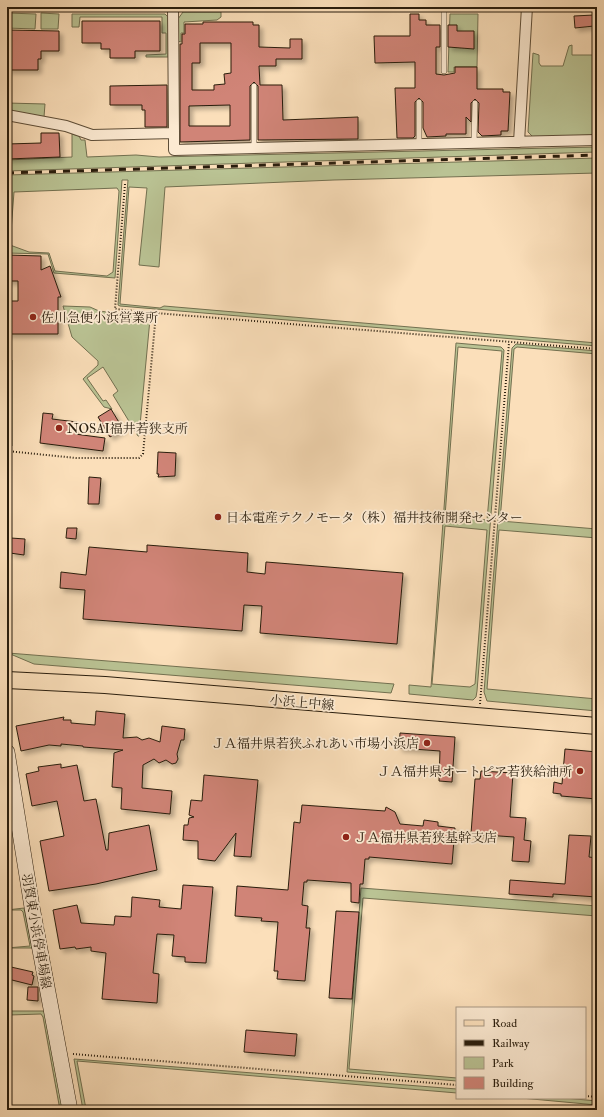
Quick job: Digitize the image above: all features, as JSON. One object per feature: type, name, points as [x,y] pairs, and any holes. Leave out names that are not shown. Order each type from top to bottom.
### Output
[{"type":"main road","name":"小浜上中線","points":[[7,680],[105,685],[597,726]]},
{"type":"main road","name":"羽賀東小浜停車場線","points":[[7,752],[32,907],[70,1110]]},
{"type":"street","points":[[173,7],[174,150],[597,140]]},
{"type":"street","points":[[519,142],[527,7]]},
{"type":"street","points":[[7,115],[66,126],[92,135],[174,133]]},
{"type":"lane","points":[[444,7],[444,71]]},
{"type":"lane","points":[[254,86],[254,149]]},
{"type":"lane","points":[[419,102],[419,144]]},
{"type":"lane","points":[[474,103],[474,143]]},
{"type":"path","points":[[125,184],[115,309],[509,343],[515,342],[597,349]]},
{"type":"path","points":[[7,451],[76,458],[139,458],[143,454],[156,313]]},
{"type":"path","points":[[479,717],[509,343]]},
{"type":"path","points":[[60,1055],[71,1054],[456,1085]]},
{"type":"path","points":[[586,1096],[597,1096]]},
{"type":"green space","points":[[183,12],[221,12],[221,17],[217,20],[184,22],[184,33],[181,33],[181,42],[178,41],[178,19]]},
{"type":"green space","points":[[7,13],[36,14],[35,29],[7,28]]},
{"type":"green space","points":[[41,13],[59,14],[58,29],[41,29]]},
{"type":"green space","points":[[72,14],[165,14],[168,17],[168,57],[146,57],[146,55],[166,54],[166,33],[162,33],[162,17],[80,17],[79,27],[72,27]]},
{"type":"green space","points":[[450,14],[478,14],[477,67],[454,67],[454,72],[448,72]]},
{"type":"green space","points":[[572,45],[572,55],[597,55],[597,132],[595,135],[533,137],[528,132],[533,53],[539,55],[539,63],[541,66],[563,66],[569,46]]},
{"type":"green space","points":[[7,103],[45,104],[44,117],[7,110]]},
{"type":"green space","points":[[72,134],[79,136],[81,140],[85,140],[87,157],[136,155],[159,157],[597,147],[597,152],[7,171],[7,160],[72,157]]},
{"type":"green space","points":[[597,158],[597,173],[334,180],[165,187],[159,267],[139,265],[147,188],[129,187],[120,304],[160,308],[164,306],[597,343],[597,346],[120,306],[118,305],[128,180],[122,180],[115,278],[54,273],[48,254],[7,253],[10,186],[7,186],[7,175]],"holes":[[[117,188],[119,191],[113,272],[107,276],[55,271],[49,253],[29,252],[10,245],[14,192]]]},
{"type":"green space","points":[[63,306],[90,307],[99,311],[146,317],[150,319],[139,436],[113,395],[118,391],[103,367],[87,378],[103,401],[106,400],[112,409],[104,407],[83,379],[98,365],[98,361],[72,337]]},
{"type":"green space","points":[[456,343],[501,347],[504,350],[476,697],[473,700],[409,694],[409,685],[431,687]],"holes":[[[458,347],[502,351],[487,520],[445,516]],[[445,526],[487,530],[475,684],[470,687],[432,684]]]},
{"type":"green space","points":[[516,344],[597,351],[597,354],[517,347],[514,349],[500,521],[597,529],[597,538],[499,530],[487,689],[597,699],[597,711],[487,701],[484,692],[512,348]]},
{"type":"green space","points":[[7,359],[12,360],[12,446],[7,446]]},
{"type":"green space","points":[[8,653],[394,684],[391,693],[34,664]]},
{"type":"green space","points":[[361,888],[597,906],[597,916],[363,898],[349,1069],[456,1078],[456,1081],[347,1072]]},
{"type":"green space","points":[[24,908],[32,948],[7,948],[30,946],[23,912],[21,910],[7,910]]},
{"type":"green space","points":[[7,983],[9,983],[10,1011],[45,1011],[63,1110],[60,1110],[43,1017],[41,1014],[9,1015]]},
{"type":"green space","points":[[74,1059],[456,1089],[456,1093],[77,1061],[86,1109],[89,1110],[83,1110]]},
{"type":"green space","points":[[532,1099],[576,1099],[597,1101],[597,1105]]},
{"type":"building","points":[[410,14],[419,14],[419,20],[426,20],[426,25],[440,25],[440,47],[436,47],[436,74],[444,75],[455,73],[455,67],[477,67],[477,89],[503,89],[503,92],[510,92],[508,131],[501,131],[501,135],[482,136],[478,132],[479,103],[475,99],[471,103],[471,122],[466,117],[466,134],[446,134],[446,136],[427,137],[423,128],[423,102],[419,98],[415,102],[415,136],[413,138],[397,138],[395,88],[415,88],[415,62],[375,63],[374,36],[410,36]]},
{"type":"building","points":[[594,15],[594,26],[575,28],[574,16]]},
{"type":"building","points":[[82,21],[160,21],[160,51],[135,51],[135,58],[110,58],[110,49],[101,49],[101,43],[82,43]]},
{"type":"building","points":[[203,22],[253,22],[253,25],[259,25],[259,47],[290,48],[290,39],[302,39],[302,59],[276,59],[276,66],[259,66],[260,85],[282,85],[283,120],[358,117],[358,139],[258,140],[258,86],[254,82],[250,86],[250,140],[180,142],[180,44],[182,44],[182,34],[185,34],[185,24],[203,24]],"holes":[[[200,43],[231,43],[231,73],[224,74],[225,84],[214,85],[214,90],[192,90],[192,63],[200,63]],[[230,105],[230,126],[189,126],[189,106]]]},
{"type":"building","points":[[448,25],[457,25],[457,31],[474,31],[474,49],[448,47]]},
{"type":"building","points":[[7,30],[59,31],[59,51],[41,51],[41,59],[38,59],[38,70],[7,70]]},
{"type":"building","points":[[167,85],[167,127],[145,127],[145,110],[142,110],[142,105],[110,105],[110,86]]},
{"type":"building","points":[[41,133],[59,133],[60,157],[7,159],[7,144],[41,143]]},
{"type":"building","points":[[7,255],[41,256],[41,270],[50,266],[61,297],[58,297],[58,334],[7,334],[7,301],[18,301],[18,281],[7,281]]},
{"type":"building","points":[[111,409],[123,429],[110,437],[98,417]]},
{"type":"building","name":"NOSAI福井若狭支所","points":[[43,413],[53,414],[52,419],[77,422],[75,434],[105,438],[103,451],[40,443]]},
{"type":"building","points":[[158,452],[176,453],[175,476],[158,477]]},
{"type":"building","points":[[89,477],[101,478],[99,504],[88,504]]},
{"type":"building","points":[[67,528],[77,528],[76,539],[66,538]]},
{"type":"building","points":[[11,538],[25,539],[24,555],[10,553]]},
{"type":"building","points":[[147,545],[248,553],[247,572],[265,574],[266,562],[403,573],[397,644],[260,633],[262,606],[244,605],[242,631],[83,619],[85,590],[60,588],[61,572],[86,575],[89,547],[147,552]]},
{"type":"building","points":[[96,711],[125,714],[123,738],[137,737],[142,740],[149,738],[160,742],[162,726],[185,729],[184,740],[181,740],[176,763],[172,764],[166,760],[159,763],[154,759],[143,765],[142,788],[172,791],[170,814],[121,809],[122,788],[112,787],[114,753],[123,750],[61,744],[61,746],[49,745],[21,751],[16,726],[64,717],[63,720],[71,720],[71,723],[95,725]]},
{"type":"building","name":"ＪＡ福井県若狭ふれあい市場小浜店","points":[[400,733],[455,737],[452,782],[439,781],[440,751],[399,748]]},
{"type":"building","points":[[565,749],[597,752],[597,799],[561,796],[561,794],[553,793],[554,782],[562,784]]},
{"type":"building","points":[[61,764],[61,768],[77,765],[84,801],[96,799],[106,850],[108,850],[109,833],[149,825],[157,870],[96,884],[49,891],[40,841],[64,836],[57,801],[32,806],[26,774],[39,771],[38,767]]},
{"type":"building","points":[[481,771],[513,773],[510,817],[526,818],[524,840],[531,841],[529,862],[512,861],[514,837],[471,834],[475,779],[480,779]]},
{"type":"building","points":[[204,775],[258,780],[251,857],[234,856],[236,833],[215,861],[198,859],[198,841],[183,840],[184,825],[188,825],[189,818],[194,817],[189,815],[191,800],[202,801]]},
{"type":"building","points":[[302,805],[385,811],[386,807],[395,812],[400,824],[423,826],[424,820],[438,822],[438,826],[455,828],[452,864],[369,857],[369,859],[365,859],[363,884],[360,884],[359,903],[351,902],[351,883],[307,880],[307,882],[304,882],[302,905],[308,906],[306,928],[310,928],[305,981],[277,979],[278,971],[274,971],[278,922],[261,921],[262,918],[235,916],[237,886],[288,890],[294,822],[300,823]]},
{"type":"building","points":[[569,835],[591,836],[589,857],[597,858],[597,897],[553,894],[553,897],[509,894],[510,880],[565,884]]},
{"type":"building","points":[[183,885],[213,887],[206,963],[185,962],[185,957],[172,956],[174,935],[157,934],[153,973],[159,974],[157,1003],[102,999],[106,953],[91,951],[91,947],[60,949],[53,910],[77,905],[81,923],[114,925],[115,916],[131,917],[132,897],[160,900],[159,907],[181,909]]},
{"type":"building","points":[[336,911],[359,912],[352,999],[329,998]]},
{"type":"building","points":[[11,967],[33,972],[32,975],[34,976],[32,985],[8,979]]},
{"type":"building","points":[[28,987],[38,987],[38,1001],[27,1000]]},
{"type":"building","points":[[246,1030],[297,1034],[295,1056],[244,1052]]},
{"type":"railway","points":[[7,173],[597,155]]},
{"type":"place","name":"佐川急便小浜営業所","points":[[33,317]]},
{"type":"place","name":"NOSAI福井若狭支所","points":[[59,428]]},
{"type":"place","name":"日本電産テクノモータ（株）福井技術開発センター","points":[[218,517]]},
{"type":"place","name":"ＪＡ福井県若狭ふれあい市場小浜店","points":[[427,743]]},
{"type":"place","name":"ＪＡ福井県オートピア若狭給油所","points":[[580,771]]},
{"type":"place","name":"ＪＡ福井県若狭基幹支店","points":[[346,837]]}]
